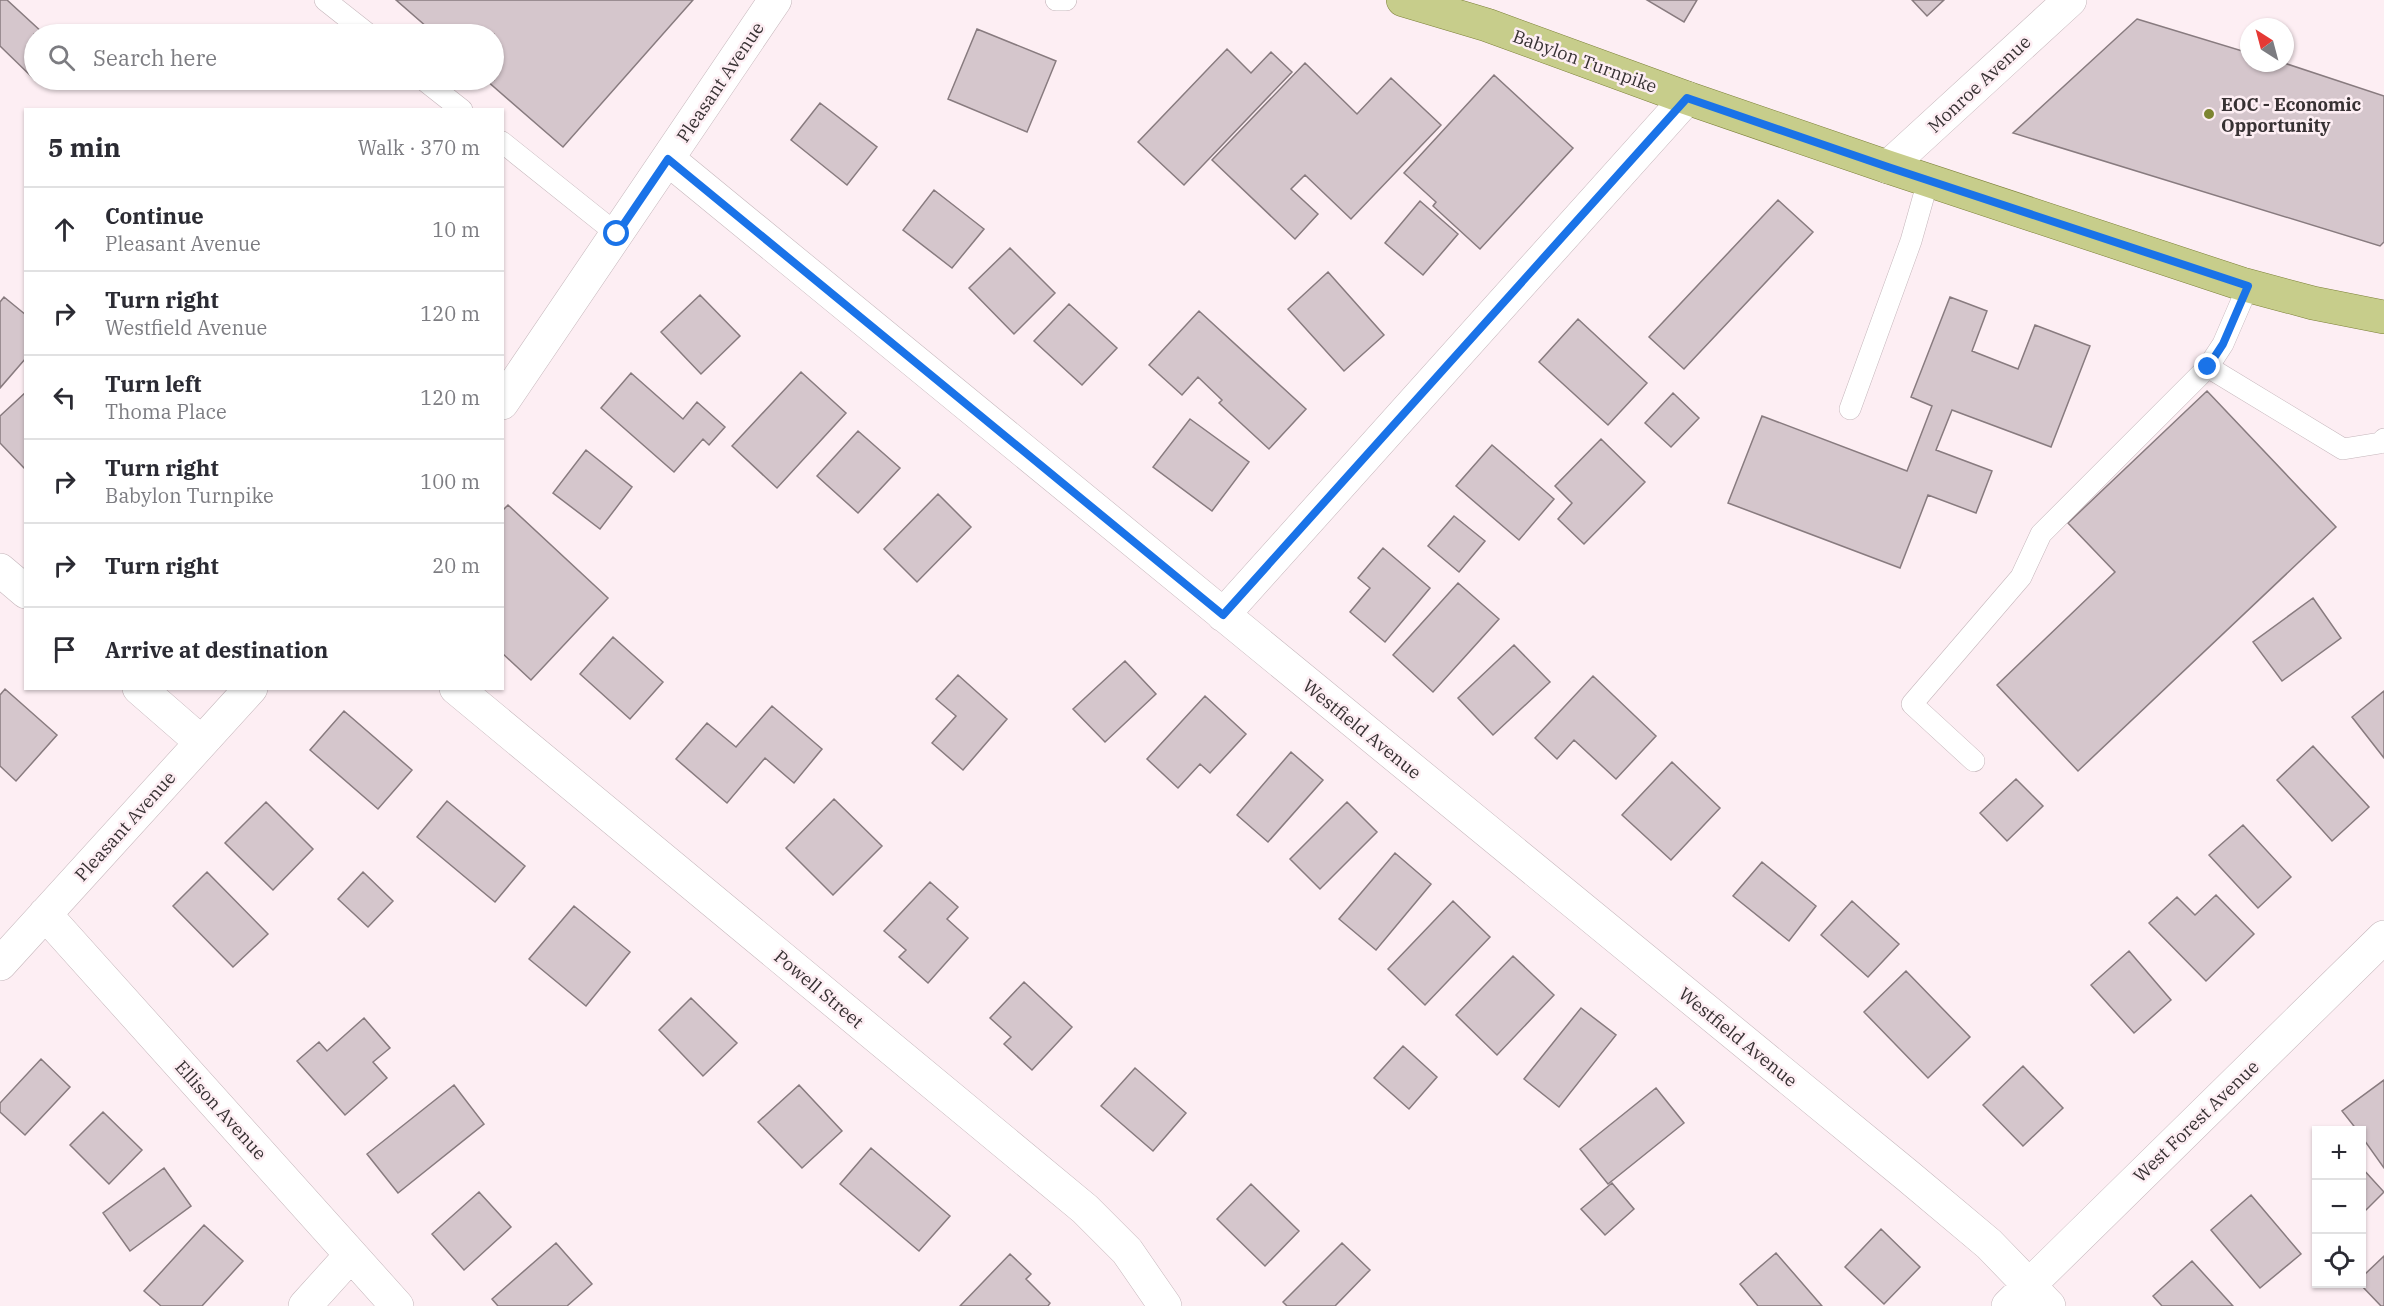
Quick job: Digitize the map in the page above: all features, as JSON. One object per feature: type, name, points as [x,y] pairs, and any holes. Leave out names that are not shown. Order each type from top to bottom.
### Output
[{"type":"main road","name":"Babylon Turnpike","points":[[1404,0],[1487,25],[1687,98],[1928,181],[2248,286],[2313,303],[2384,317]]},
{"type":"street","name":"Pleasant Avenue","points":[[504,400],[775,0]]},
{"type":"street","name":"Monroe Avenue","points":[[1888,167],[2070,0]]},
{"type":"street","points":[[1223,615],[1687,98]]},
{"type":"street","name":"Westfield Avenue","points":[[668,159],[1908,1176],[1989,1245],[2028,1299]]},
{"type":"street","points":[[0,570],[24,589]]},
{"type":"street","points":[[141,690],[201,742]]},
{"type":"street","name":"Pleasant Avenue","points":[[0,964],[249,690]]},
{"type":"street","name":"Powell Street","points":[[458,690],[1085,1209],[1127,1251],[1166,1306]]},
{"type":"street","name":"Ellison Avenue","points":[[45,914],[397,1306]]},
{"type":"street","name":"West Forest Avenue","points":[[2028,1299],[2384,937]]},
{"type":"street","points":[[305,1306],[351,1255]]},
{"type":"lane","points":[[325,0],[355,24]]},
{"type":"lane","points":[[1056,0],[1066,0]]},
{"type":"lane","points":[[437,90],[459,108]]},
{"type":"lane","points":[[504,144],[617,234]]},
{"type":"lane","points":[[1850,410],[1911,241],[1928,181]]},
{"type":"lane","points":[[1974,761],[1912,704],[2021,577],[2041,534],[2208,367],[2223,344],[2248,286]]},
{"type":"lane","points":[[2208,367],[2343,449],[2380,443],[2384,439]]},
{"type":"building","points":[[0,0],[7,0],[33,24],[24,24],[24,69],[0,46]]},
{"type":"building","points":[[396,0],[693,0],[563,147],[497,90],[504,90],[504,24],[424,24]]},
{"type":"building","points":[[1647,0],[1697,0],[1684,22]]},
{"type":"building","points":[[1912,0],[1944,0],[1927,16]]},
{"type":"building","name":"EOC - Economic Opportunity","points":[[2137,19],[2240,50],[2240,72],[2294,72],[2294,66],[2384,96],[2384,242],[2380,246],[2013,133]]},
{"type":"building","points":[[977,29],[1056,61],[1027,132],[948,99]]},
{"type":"building","points":[[1227,49],[1251,73],[1271,52],[1292,72],[1184,185],[1138,142]]},
{"type":"building","points":[[1305,63],[1357,114],[1391,78],[1441,125],[1351,219],[1305,175],[1291,189],[1318,214],[1295,239],[1212,160]]},
{"type":"building","points":[[1494,75],[1573,148],[1480,249],[1433,206],[1436,202],[1404,173]]},
{"type":"building","points":[[820,103],[877,147],[847,185],[791,140]]},
{"type":"building","points":[[934,190],[984,229],[952,268],[903,230]]},
{"type":"building","points":[[1778,200],[1813,232],[1684,369],[1649,337]]},
{"type":"building","points":[[1420,201],[1458,234],[1423,275],[1385,243]]},
{"type":"building","points":[[1010,248],[1055,293],[1014,334],[969,288]]},
{"type":"building","points":[[1328,272],[1384,335],[1344,371],[1288,309]]},
{"type":"building","points":[[700,295],[740,336],[701,374],[661,332]]},
{"type":"building","points":[[4,297],[24,313],[24,360],[0,388],[0,302]]},
{"type":"building","points":[[1950,297],[1987,311],[1972,351],[2018,369],[2035,325],[2090,346],[2051,447],[1952,410],[1936,450],[1992,471],[1976,513],[1928,495],[1900,568],[1728,503],[1762,416],[1907,471],[1932,406],[1911,397]]},
{"type":"building","points":[[1069,304],[1117,348],[1082,385],[1034,341]]},
{"type":"building","points":[[1199,311],[1306,409],[1269,449],[1219,403],[1222,400],[1198,377],[1182,395],[1149,365]]},
{"type":"building","points":[[1578,319],[1647,383],[1608,425],[1539,362]]},
{"type":"building","points":[[801,372],[846,413],[777,488],[732,446]]},
{"type":"building","points":[[631,373],[683,419],[697,402],[725,427],[709,445],[703,439],[674,472],[601,408]]},
{"type":"building","points":[[2207,391],[2336,527],[2078,771],[1997,685],[2115,572],[2068,523]]},
{"type":"building","points":[[1673,393],[1699,418],[1671,447],[1645,423]]},
{"type":"building","points":[[24,394],[24,468],[0,443],[0,416]]},
{"type":"building","points":[[1190,419],[1249,462],[1212,511],[1153,467]]},
{"type":"building","points":[[858,431],[900,468],[858,513],[817,476]]},
{"type":"building","points":[[1601,439],[1645,482],[1584,544],[1558,519],[1572,503],[1555,486]]},
{"type":"building","points":[[1492,445],[1554,499],[1519,540],[1456,486]]},
{"type":"building","points":[[586,450],[632,487],[600,529],[553,493]]},
{"type":"building","points":[[938,494],[971,527],[917,582],[884,549]]},
{"type":"building","points":[[508,505],[608,598],[531,680],[504,655],[504,509]]},
{"type":"building","points":[[1454,516],[1485,541],[1459,572],[1428,546]]},
{"type":"building","points":[[1383,548],[1430,588],[1385,642],[1350,612],[1370,588],[1358,578]]},
{"type":"building","points":[[1458,583],[1499,619],[1433,692],[1393,655]]},
{"type":"building","points":[[2313,598],[2341,638],[2282,681],[2253,642]]},
{"type":"building","points":[[613,637],[663,682],[630,719],[580,674]]},
{"type":"building","points":[[1514,645],[1550,682],[1493,735],[1458,698]]},
{"type":"building","points":[[1125,661],[1156,694],[1105,742],[1073,709]]},
{"type":"building","points":[[958,675],[1007,719],[963,770],[932,743],[956,716],[936,699]]},
{"type":"building","points":[[1593,676],[1656,736],[1616,779],[1574,740],[1557,759],[1535,738]]},
{"type":"building","points":[[5,689],[57,735],[16,781],[0,766],[0,695]]},
{"type":"building","points":[[2384,691],[2384,758],[2352,717]]},
{"type":"building","points":[[1205,696],[1246,734],[1210,773],[1200,764],[1178,788],[1147,759]]},
{"type":"building","points":[[772,706],[822,749],[794,783],[765,758],[727,803],[676,759],[707,723],[736,747]]},
{"type":"building","points":[[344,711],[412,770],[378,809],[310,750]]},
{"type":"building","points":[[2313,746],[2369,807],[2332,841],[2277,780]]},
{"type":"building","points":[[1291,752],[1323,780],[1268,842],[1237,815]]},
{"type":"building","points":[[1672,762],[1720,808],[1671,860],[1622,815]]},
{"type":"building","points":[[2016,779],[2043,806],[2007,841],[1980,813]]},
{"type":"building","points":[[834,799],[882,846],[833,895],[786,848]]},
{"type":"building","points":[[447,801],[525,866],[495,902],[417,837]]},
{"type":"building","points":[[266,802],[313,849],[273,890],[225,843]]},
{"type":"building","points":[[1347,802],[1377,832],[1320,889],[1290,859]]},
{"type":"building","points":[[2243,825],[2291,877],[2258,908],[2209,855]]},
{"type":"building","points":[[1395,853],[1431,884],[1376,950],[1339,919]]},
{"type":"building","points":[[1762,862],[1816,906],[1789,941],[1733,896]]},
{"type":"building","points":[[207,872],[268,934],[233,967],[173,906]]},
{"type":"building","points":[[363,872],[393,901],[368,927],[338,899]]},
{"type":"building","points":[[930,882],[958,907],[947,919],[968,938],[928,983],[899,957],[906,950],[884,931]]},
{"type":"building","points":[[2216,895],[2254,934],[2206,981],[2149,923],[2177,897],[2195,915]]},
{"type":"building","points":[[1453,901],[1490,937],[1425,1005],[1388,969]]},
{"type":"building","points":[[1852,901],[1899,944],[1868,977],[1821,935]]},
{"type":"building","points":[[574,906],[630,952],[586,1006],[529,959]]},
{"type":"building","points":[[2129,951],[2171,1000],[2134,1033],[2091,985]]},
{"type":"building","points":[[1513,956],[1554,995],[1497,1055],[1456,1015]]},
{"type":"building","points":[[1906,971],[1970,1037],[1928,1078],[1864,1012]]},
{"type":"building","points":[[1024,982],[1072,1027],[1032,1070],[1004,1044],[1011,1037],[990,1018]]},
{"type":"building","points":[[691,998],[737,1043],[703,1076],[659,1030]]},
{"type":"building","points":[[1581,1008],[1616,1035],[1559,1107],[1524,1079]]},
{"type":"building","points":[[364,1018],[390,1048],[373,1062],[387,1078],[345,1115],[297,1061],[319,1042],[327,1051]]},
{"type":"building","points":[[1403,1046],[1437,1077],[1409,1109],[1374,1078]]},
{"type":"building","points":[[41,1059],[70,1087],[25,1135],[0,1112],[0,1103]]},
{"type":"building","points":[[2023,1066],[2063,1108],[2023,1146],[1983,1105]]},
{"type":"building","points":[[1135,1068],[1186,1113],[1153,1151],[1101,1106]]},
{"type":"building","points":[[2384,1080],[2384,1168],[2366,1143],[2366,1126],[2354,1126],[2342,1111]]},
{"type":"building","points":[[454,1085],[484,1124],[398,1193],[367,1154]]},
{"type":"building","points":[[799,1085],[842,1131],[802,1168],[758,1122]]},
{"type":"building","points":[[1656,1088],[1684,1123],[1608,1184],[1580,1149]]},
{"type":"building","points":[[103,1112],[142,1150],[109,1184],[70,1145]]},
{"type":"building","points":[[871,1148],[950,1216],[919,1251],[840,1184]]},
{"type":"building","points":[[164,1168],[191,1206],[130,1251],[103,1213]]},
{"type":"building","points":[[2366,1172],[2384,1192],[2366,1210]]},
{"type":"building","points":[[1612,1183],[1634,1209],[1605,1235],[1581,1209]]},
{"type":"building","points":[[1251,1184],[1299,1231],[1265,1266],[1217,1219]]},
{"type":"building","points":[[479,1192],[511,1227],[464,1270],[432,1234]]},
{"type":"building","points":[[2251,1195],[2301,1254],[2260,1288],[2211,1230]]},
{"type":"building","points":[[204,1225],[243,1261],[202,1306],[161,1306],[144,1291]]},
{"type":"building","points":[[1881,1229],[1920,1267],[1884,1304],[1845,1267]]},
{"type":"building","points":[[556,1243],[592,1284],[567,1306],[498,1306],[492,1299]]},
{"type":"building","points":[[1342,1243],[1370,1270],[1335,1306],[1287,1306],[1283,1302]]},
{"type":"building","points":[[1776,1253],[1822,1306],[1758,1306],[1740,1284]]},
{"type":"building","points":[[1010,1254],[1031,1274],[1026,1279],[1050,1303],[1048,1306],[960,1306]]},
{"type":"building","points":[[2384,1256],[2384,1306],[2381,1306],[2364,1288],[2366,1288],[2366,1273]]},
{"type":"building","points":[[2192,1261],[2233,1306],[2162,1306],[2153,1296]]},
{"type":"place","name":"EOC - Economic Opportunity","points":[[2209,114]]},
{"type":"route","points":[[617,234],[668,159],[1223,615],[1687,98],[2248,286],[2223,344],[2208,367]]}]
